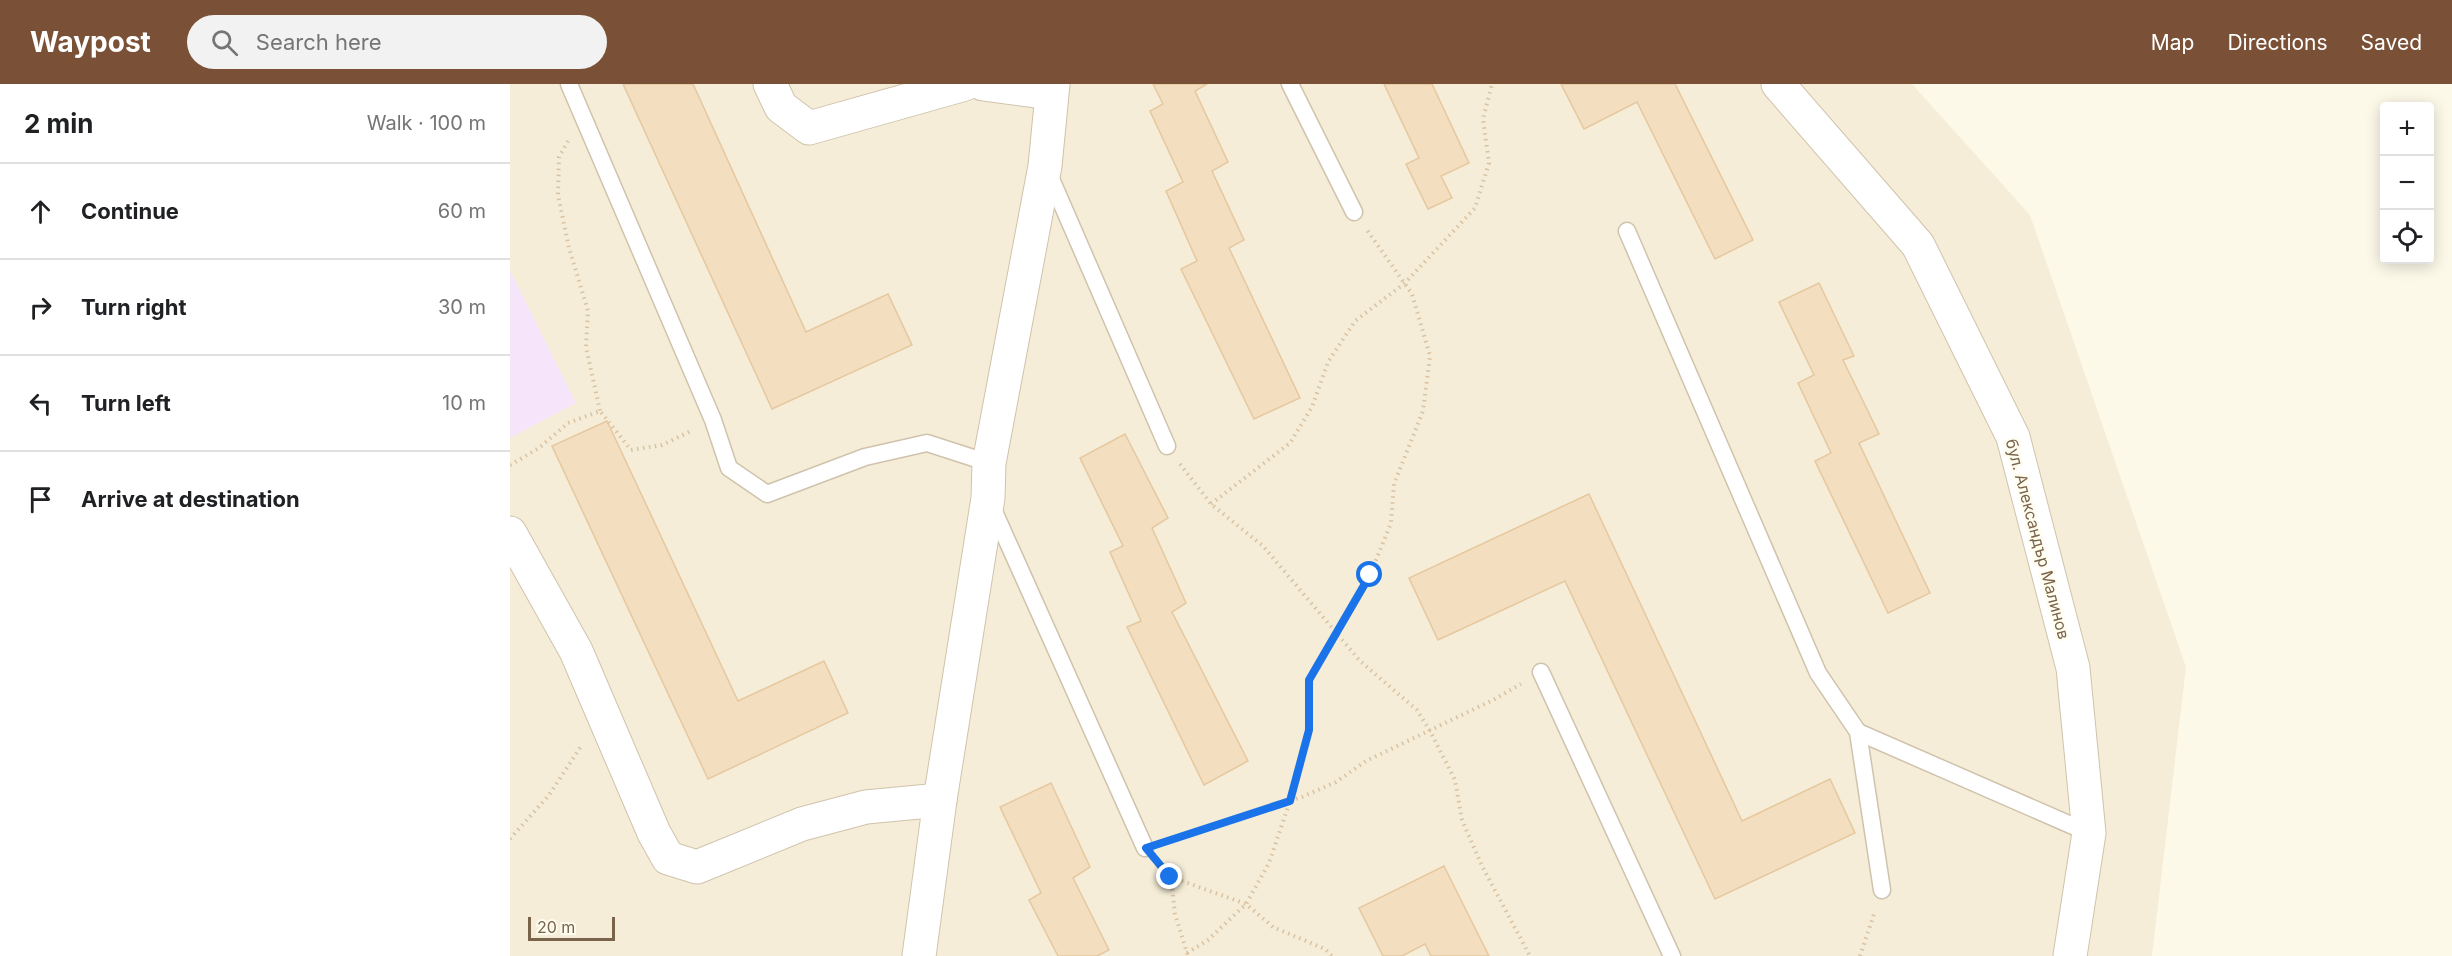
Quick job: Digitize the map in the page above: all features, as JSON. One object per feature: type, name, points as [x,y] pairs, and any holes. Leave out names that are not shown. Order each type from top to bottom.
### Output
[{"type":"street","points":[[770,84],[781,107],[809,128],[965,84]]},
{"type":"street","points":[[919,956],[940,800],[988,498],[989,463],[1046,166],[1052,89],[983,84]]},
{"type":"street","name":"бул. Александър Малинов","points":[[1778,84],[1918,245],[2013,437],[2073,668],[2089,833],[2070,956]]},
{"type":"street","points":[[510,532],[576,651],[654,833],[668,858],[698,867],[802,824],[866,807],[940,800]]},
{"type":"lane","points":[[569,84],[713,420],[729,468],[767,494],[865,458],[927,443],[989,463]]},
{"type":"lane","points":[[1290,84],[1354,212]]},
{"type":"lane","points":[[1046,166],[1167,446]]},
{"type":"lane","points":[[1627,231],[1818,673],[1858,732],[1882,891]]},
{"type":"lane","points":[[988,498],[1146,848]]},
{"type":"lane","points":[[1541,672],[1672,956]]},
{"type":"lane","points":[[1858,732],[2089,833]]},
{"type":"path","points":[[1211,504],[1290,443],[1312,407],[1328,362],[1355,321],[1405,284],[1475,208],[1489,163],[1483,119],[1492,84]]},
{"type":"path","points":[[585,118],[576,127],[559,156],[558,195],[569,248],[588,311],[586,347],[600,411],[631,450],[662,445],[713,420]]},
{"type":"path","points":[[1170,877],[1175,914],[1188,955],[1208,940],[1246,904],[1269,863],[1290,801],[1309,730],[1309,680],[1370,575],[1391,524],[1394,484],[1423,411],[1430,356],[1412,294],[1354,212]]},
{"type":"path","points":[[510,465],[539,448],[568,423],[600,411]]},
{"type":"path","points":[[1167,446],[1211,504],[1263,546],[1360,662],[1417,710],[1455,780],[1462,820],[1483,868],[1530,956]]},
{"type":"path","points":[[1332,956],[1325,949],[1273,927],[1246,904],[1170,877],[1146,848],[1290,801],[1336,782],[1366,761],[1493,700],[1541,672]]},
{"type":"path","points":[[510,839],[549,795],[581,746],[607,724]]},
{"type":"path","points":[[1860,956],[1882,891]]},
{"type":"shaded area","points":[[510,84],[1912,84],[2030,215],[2186,667],[2152,956],[510,956]]},
{"type":"shaded area","points":[[510,270],[576,403],[510,438]]},
{"type":"building","points":[[623,84],[693,84],[806,332],[888,294],[912,345],[772,409]]},
{"type":"building","points":[[1153,84],[1207,84],[1195,91],[1228,162],[1212,171],[1244,240],[1229,248],[1300,398],[1254,419],[1181,269],[1197,261],[1166,191],[1183,182],[1150,111],[1163,104]]},
{"type":"building","points":[[1384,84],[1432,84],[1469,163],[1441,176],[1452,198],[1428,209],[1406,164],[1419,158]]},
{"type":"building","points":[[1561,84],[1675,84],[1753,240],[1715,259],[1637,102],[1584,129]]},
{"type":"building","points":[[1819,283],[1854,356],[1843,360],[1879,434],[1859,443],[1930,593],[1888,613],[1815,461],[1831,453],[1798,383],[1814,375],[1779,302]]},
{"type":"building","points":[[607,421],[738,701],[824,661],[848,713],[708,779],[552,446]]},
{"type":"building","points":[[1125,434],[1168,518],[1152,528],[1186,603],[1172,612],[1248,761],[1204,785],[1127,627],[1141,621],[1110,552],[1123,546],[1080,458]]},
{"type":"building","points":[[1589,494],[1742,821],[1830,779],[1855,833],[1715,899],[1565,581],[1438,640],[1409,578]]},
{"type":"building","points":[[1051,783],[1090,867],[1073,878],[1109,950],[1097,956],[1058,956],[1029,900],[1041,893],[1000,807]]},
{"type":"building","points":[[1444,866],[1489,956],[1431,956],[1425,944],[1402,956],[1383,956],[1359,908]]},
{"type":"route","points":[[1170,877],[1146,848],[1290,801],[1309,730],[1309,680],[1370,575]]}]
